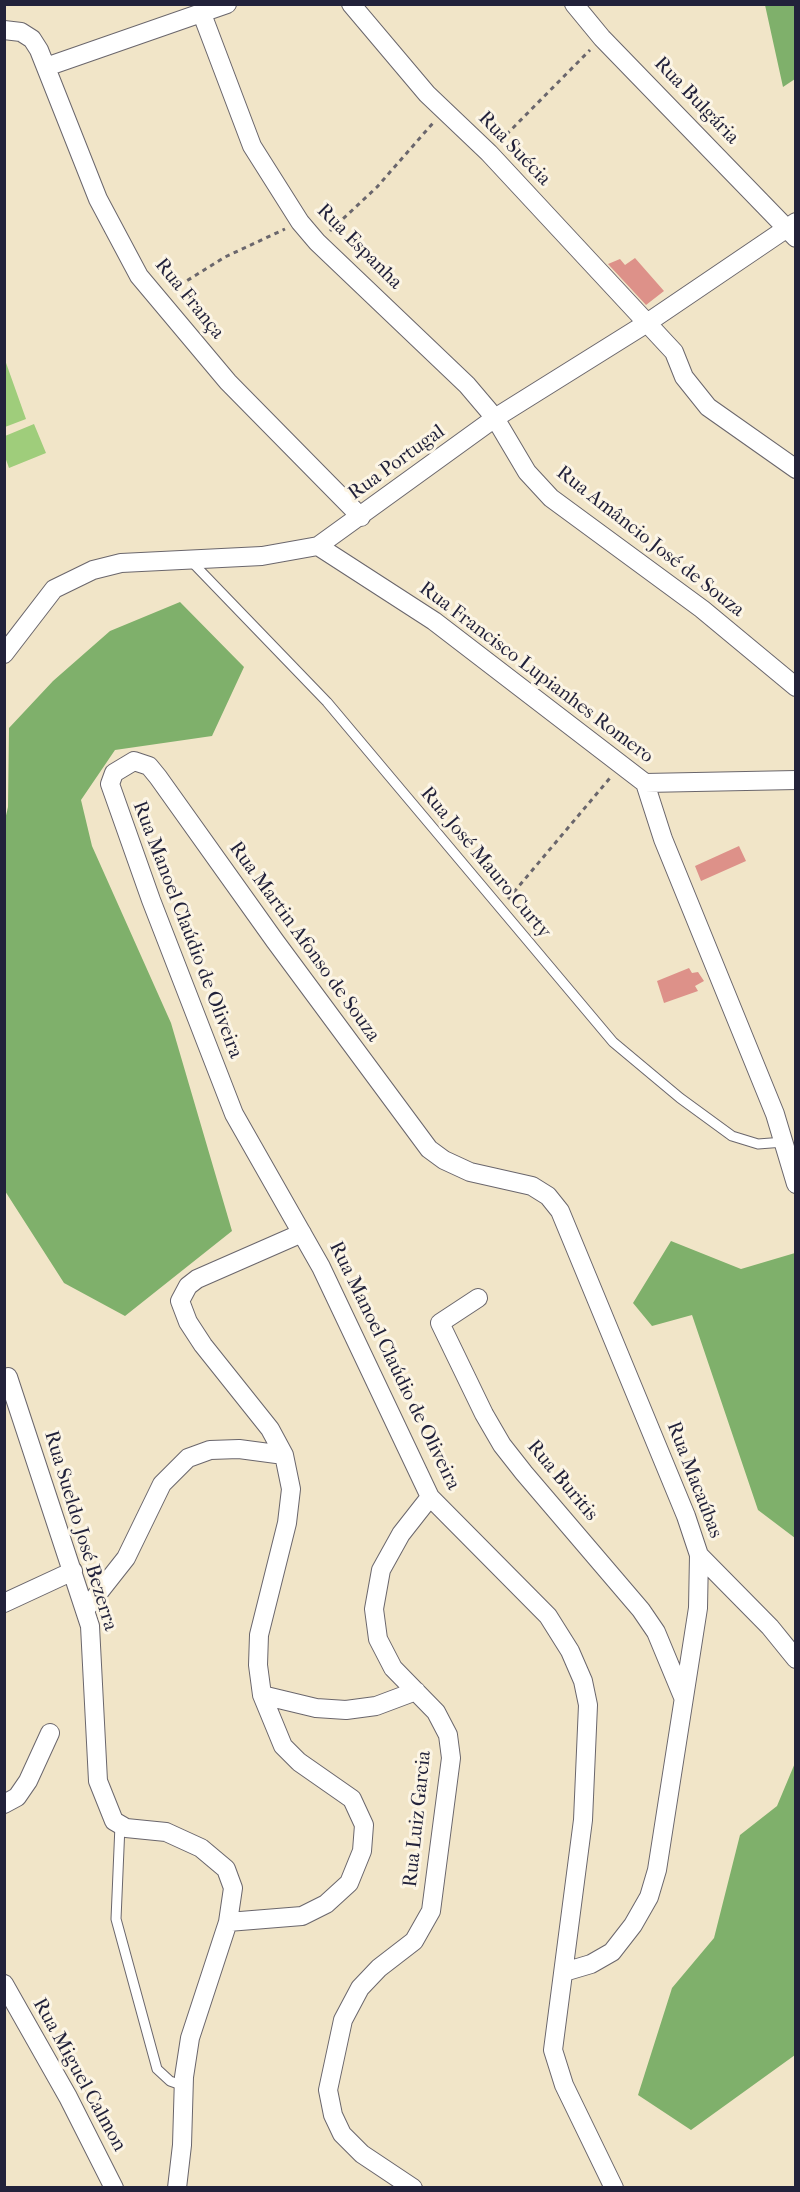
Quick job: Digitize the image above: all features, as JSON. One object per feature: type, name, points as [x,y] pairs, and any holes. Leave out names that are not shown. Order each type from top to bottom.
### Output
[{"type":"street","points":[[46,67],[227,4]]},
{"type":"street","name":"Rua Suécia","points":[[351,4],[444,110],[489,153],[674,352],[684,377],[708,407],[795,470]]},
{"type":"street","name":"Rua Bulgária","points":[[574,4],[602,38],[793,229]]},
{"type":"street","name":"Rua Espanha","points":[[202,14],[252,146],[300,222],[317,242],[467,385],[495,418]]},
{"type":"street","name":"Rua França","points":[[4,30],[21,32],[32,39],[46,67],[109,222],[139,276],[228,382],[361,517]]},
{"type":"street","name":"Rua Portugal","points":[[4,654],[54,590],[93,570],[121,562],[262,556],[318,546],[495,418],[793,229]]},
{"type":"street","name":"Rua Amâncio José de Souza","points":[[495,418],[527,472],[551,498],[702,609],[787,668],[795,687]]},
{"type":"street","name":"Rua Francisco Lupianhes Romero","points":[[318,546],[434,621],[645,783],[663,839],[784,1142],[795,1184]]},
{"type":"street","name":"Rua Martin Afonso de Souza","points":[[125,764],[142,761],[158,777],[419,1138],[444,1160]]},
{"type":"street","name":"Rua Manoel Claúdio de Oliveira","points":[[125,764],[114,773],[110,784],[222,1087],[302,1233],[430,1497],[548,1616],[570,1651],[583,1681],[588,1705],[583,1820],[553,2050],[564,2085],[614,2187]]},
{"type":"street","points":[[645,783],[795,780]]},
{"type":"street","name":"Rua Macaúbas","points":[[444,1160],[470,1172],[532,1186],[548,1196],[560,1211],[686,1516],[699,1556],[698,1608],[657,1870],[649,1897],[633,1925],[612,1952],[591,1965],[564,1972]]},
{"type":"street","points":[[228,1922],[302,1916],[326,1904],[349,1883],[362,1851],[364,1825],[352,1799],[299,1762],[283,1746],[262,1695],[258,1665],[259,1635],[287,1522],[291,1489],[284,1455],[270,1429],[204,1345],[182,1310],[180,1301],[183,1293],[197,1279],[302,1233]]},
{"type":"street","name":"Rua Buritis","points":[[478,1298],[440,1323],[484,1414],[517,1464],[651,1625],[668,1657],[684,1699]]},
{"type":"street","name":"Rua Sueldo José Bezerra","points":[[8,1377],[86,1610],[93,1651],[98,1780],[114,1821],[120,1825]]},
{"type":"street","points":[[86,1610],[126,1558],[162,1484],[188,1458],[210,1450],[239,1449],[284,1455]]},
{"type":"street","name":"Rua Luiz Garcia","points":[[413,2187],[362,2154],[342,2134],[333,2115],[328,2090],[343,2020],[360,1988],[379,1968],[414,1941],[431,1911],[451,1758],[448,1735],[436,1712],[393,1668],[378,1639],[374,1609],[381,1570],[401,1534],[430,1497]]},
{"type":"street","points":[[699,1556],[770,1627],[795,1659]]},
{"type":"street","points":[[4,1603],[73,1571]]},
{"type":"street","points":[[262,1695],[316,1708],[345,1710],[376,1706],[416,1691]]},
{"type":"street","points":[[4,1804],[17,1797],[28,1781],[50,1733]]},
{"type":"street","points":[[120,1825],[126,1828],[166,1832],[201,1848],[226,1869],[233,1888],[228,1922],[190,2038],[184,2086],[182,2145],[177,2187]]},
{"type":"street","name":"Rua Miguel Calmon","points":[[4,1984],[68,2097],[114,2187]]},
{"type":"lane","name":"Rua José Mauro Curty","points":[[189,558],[327,702],[613,1042],[717,1126],[747,1143],[784,1142]]},
{"type":"lane","points":[[120,1825],[116,1919],[157,2069],[170,2080],[184,2086]]},
{"type":"path","points":[[489,153],[602,38]]},
{"type":"path","points":[[317,242],[377,187],[444,110]]},
{"type":"path","points":[[157,300],[225,257],[300,222]]},
{"type":"path","points":[[500,909],[621,765]]},
{"type":"green space","points":[[765,5],[795,5],[795,79],[783,87]]},
{"type":"green space","points":[[4,360],[26,419],[5,427]]},
{"type":"green space","points":[[34,424],[46,453],[9,468],[5,457],[5,436]]},
{"type":"green space","points":[[180,602],[244,667],[212,736],[115,750],[81,800],[92,846],[171,1023],[232,1231],[125,1316],[64,1283],[5,1191],[4,824],[8,807],[9,728],[53,681],[110,631]]},
{"type":"green space","points":[[671,1241],[741,1269],[795,1253],[795,1538],[758,1510],[692,1315],[652,1326],[633,1303]]},
{"type":"green space","points":[[795,1763],[795,2055],[691,2130],[638,2095],[672,1988],[714,1938],[740,1835],[777,1806]]},
{"type":"building","points":[[635,258],[664,291],[646,305],[608,264],[620,259],[625,265]]},
{"type":"building","points":[[739,846],[746,861],[701,881],[695,866]]},
{"type":"building","points":[[689,968],[692,973],[698,972],[704,981],[695,986],[698,991],[664,1003],[657,981]]}]
